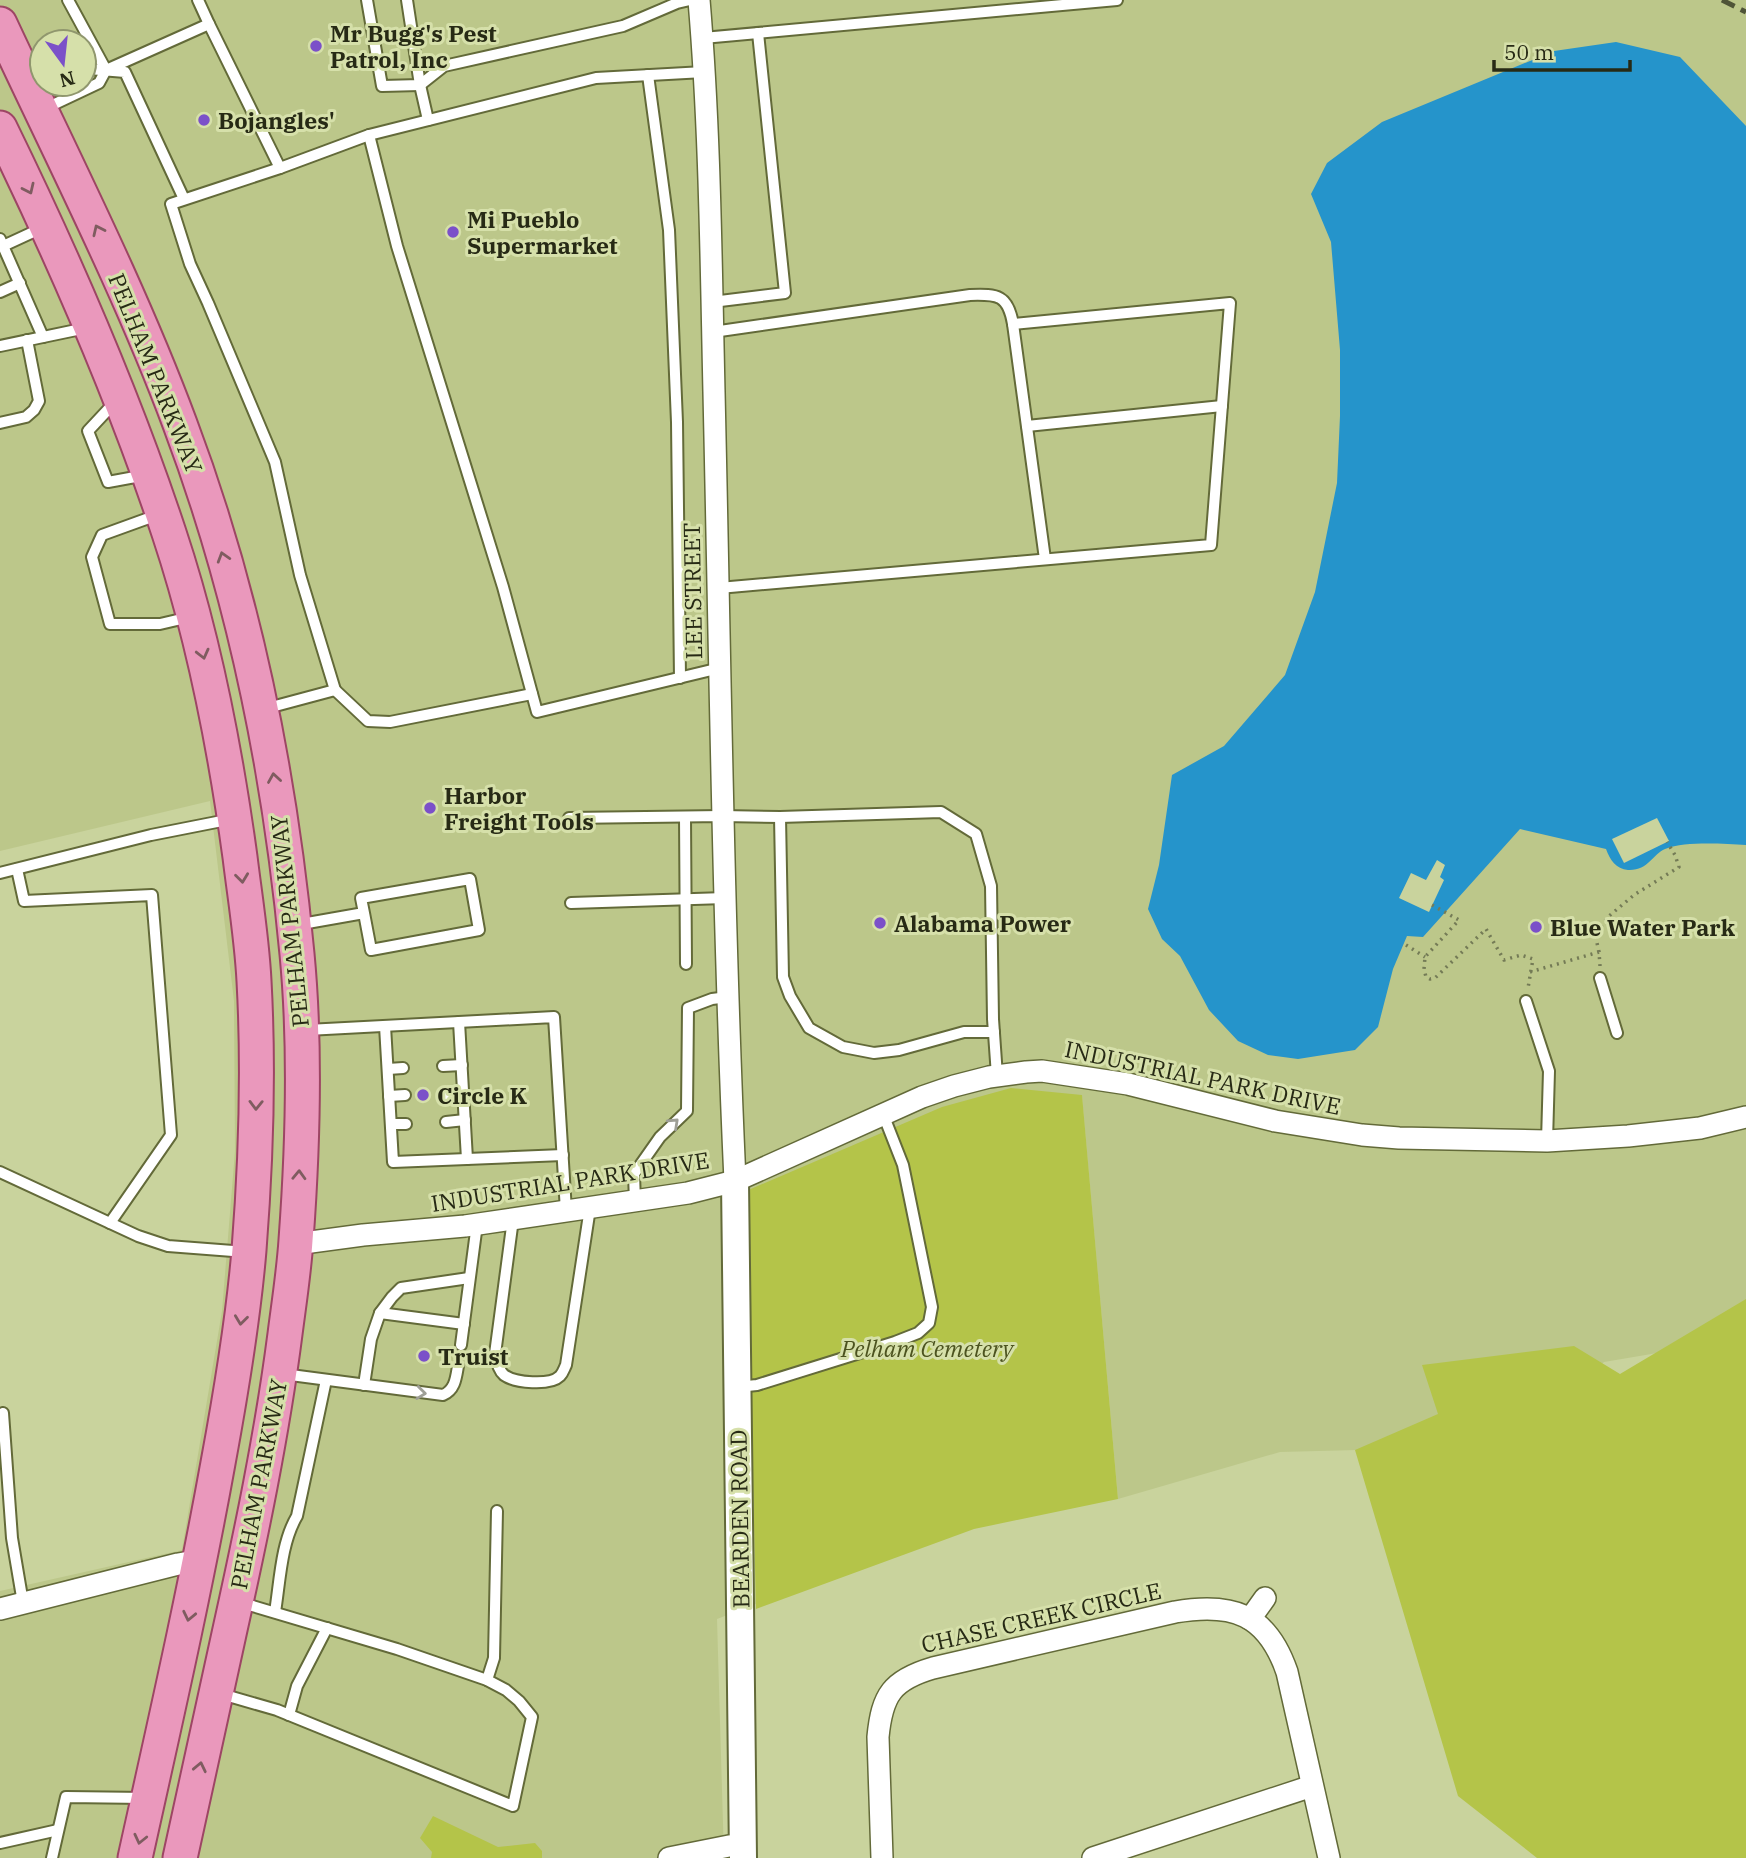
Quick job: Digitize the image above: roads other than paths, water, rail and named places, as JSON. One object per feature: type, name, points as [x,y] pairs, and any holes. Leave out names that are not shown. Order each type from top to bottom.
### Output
[{"type":"main road","name":"PELHAM PARKWAY","points":[[0,24],[46,107],[144,334],[182,429],[212,519],[248,643],[273,769],[298,957],[301,1127],[296,1244],[280,1374],[259,1493],[180,1858]]},
{"type":"main road","points":[[4,147],[46,107]]},
{"type":"main road","name":"PELHAM PARKWAY","points":[[4,147],[46,226],[94,333],[162,513],[205,658],[217,717],[234,818],[254,975],[257,1088],[255,1152],[249,1252],[236,1359],[201,1560],[135,1858]]},
{"type":"main road","points":[[94,333],[144,334]]},
{"type":"main road","points":[[217,717],[261,709]]},
{"type":"main road","points":[[249,1252],[296,1244]]},
{"type":"main road","points":[[201,1560],[244,1565]]},
{"type":"street","name":"LEE STREET","points":[[699,0],[708,140],[724,898],[735,1181]]},
{"type":"street","name":"INDUSTRIAL PARK DRIVE","points":[[296,1244],[477,1224],[688,1193],[735,1181],[883,1114],[954,1086],[1026,1072],[1064,1073],[1128,1084],[1275,1121],[1399,1138],[1547,1141],[1700,1128],[1746,1117]]},
{"type":"street","name":"BEARDEN ROAD","points":[[735,1181],[743,1852]]},
{"type":"street","points":[[0,1609],[201,1560]]},
{"type":"street","points":[[1250,1619],[1265,1598]]},
{"type":"street","name":"CHASE CREEK CIRCLE","points":[[882,1858],[878,1737],[880,1719],[884,1703],[902,1680],[933,1668],[1194,1609],[1224,1609],[1250,1619],[1261,1626],[1281,1654],[1329,1858]]},
{"type":"street","points":[[1093,1858],[1312,1786]]},
{"type":"street","points":[[669,1858],[729,1846],[743,1852]]},
{"type":"lane","points":[[68,0],[106,70]]},
{"type":"lane","points":[[198,0],[280,168]]},
{"type":"lane","points":[[367,0],[382,86],[420,85],[444,66],[623,26],[690,0]]},
{"type":"lane","points":[[408,0],[420,85],[428,120]]},
{"type":"lane","points":[[703,38],[1117,0]]},
{"type":"lane","points":[[46,107],[99,83],[106,70],[209,24]]},
{"type":"lane","points":[[712,302],[785,293],[758,33]]},
{"type":"lane","points":[[98,70],[125,72],[184,199]]},
{"type":"lane","points":[[532,694],[390,722],[368,721],[335,690],[300,575],[275,462],[190,264],[171,204],[369,135],[596,78],[704,72]]},
{"type":"lane","points":[[648,75],[669,230],[677,422],[680,678]]},
{"type":"lane","points":[[369,135],[397,246],[503,587],[537,712],[720,668]]},
{"type":"lane","points":[[43,337],[2,243],[46,226]]},
{"type":"lane","points":[[0,292],[20,283]]},
{"type":"lane","points":[[713,332],[971,295],[991,294],[1003,299],[1010,308],[1013,324],[1045,559]]},
{"type":"lane","points":[[719,588],[1211,545],[1230,303],[1013,324]]},
{"type":"lane","points":[[0,346],[43,337],[94,333]]},
{"type":"lane","points":[[0,423],[26,417],[39,401],[27,340]]},
{"type":"lane","points":[[1027,426],[1222,405]]},
{"type":"lane","points":[[162,513],[102,535],[92,557],[110,624],[160,624],[193,616]]},
{"type":"lane","points":[[261,709],[335,690]]},
{"type":"lane","points":[[569,818],[941,813],[976,834],[991,886],[997,1076]]},
{"type":"lane","points":[[685,817],[686,964]]},
{"type":"lane","points":[[780,817],[783,977],[790,996],[809,1028],[843,1047],[874,1054],[900,1050],[964,1032],[994,1032]]},
{"type":"lane","points":[[0,873],[151,835],[234,818]]},
{"type":"lane","points":[[17,869],[24,901],[152,895],[171,1135],[110,1223]]},
{"type":"lane","points":[[470,878],[479,930],[370,950],[364,913],[361,898],[470,878]]},
{"type":"lane","points":[[571,903],[724,898]]},
{"type":"lane","points":[[294,925],[364,913]]},
{"type":"lane","points":[[1600,978],[1617,1033]]},
{"type":"lane","points":[[635,1202],[634,1174],[660,1137],[687,1111],[688,1008],[712,999],[728,997]]},
{"type":"lane","points":[[1526,1001],[1549,1071],[1547,1141]]},
{"type":"lane","points":[[301,1031],[554,1017],[566,1211]]},
{"type":"lane","points":[[459,1022],[467,1159]]},
{"type":"lane","points":[[385,1026],[393,1161],[563,1156]]},
{"type":"lane","points":[[443,1066],[462,1065]]},
{"type":"lane","points":[[388,1069],[403,1068]]},
{"type":"lane","points":[[444,1094],[463,1094]]},
{"type":"lane","points":[[389,1096],[405,1095]]},
{"type":"lane","points":[[737,1387],[770,1382],[895,1342],[918,1333],[929,1324],[932,1307],[903,1165],[883,1114]]},
{"type":"lane","points":[[446,1122],[465,1121]]},
{"type":"lane","points":[[391,1124],[406,1124]]},
{"type":"lane","points":[[0,1172],[138,1236],[167,1246],[249,1252]]},
{"type":"lane","points":[[513,1219],[495,1353],[498,1367],[505,1376],[529,1382],[551,1381],[561,1376],[566,1365],[590,1208]]},
{"type":"lane","points":[[461,1346],[477,1224]]},
{"type":"lane","points":[[364,1385],[371,1339],[380,1313],[392,1297],[401,1288],[469,1278]]},
{"type":"lane","points":[[380,1313],[464,1324]]},
{"type":"lane","points":[[280,1374],[443,1395],[450,1392],[458,1366]]},
{"type":"lane","points":[[275,1612],[285,1549],[291,1526],[297,1516],[326,1380]]},
{"type":"lane","points":[[3,1413],[12,1538],[23,1603]]},
{"type":"lane","points":[[487,1680],[494,1658],[497,1511]]},
{"type":"lane","points":[[216,1693],[289,1715],[513,1806],[531,1717],[506,1690],[487,1680],[397,1649],[236,1601]]},
{"type":"lane","points":[[289,1715],[297,1686],[327,1628]]},
{"type":"lane","points":[[52,1858],[66,1797],[149,1798]]},
{"type":"lane","points":[[0,1843],[58,1830]]},
{"type":"water","name":"Blue Water Park","points":[[1616,42],[1680,57],[1746,126],[1746,845],[1674,846],[1661,851],[1641,868],[1628,870],[1614,863],[1606,849],[1520,829],[1423,937],[1407,936],[1393,969],[1378,1027],[1355,1050],[1298,1059],[1268,1055],[1238,1041],[1209,1010],[1180,956],[1162,939],[1148,909],[1159,865],[1172,775],[1224,746],[1285,675],[1315,592],[1337,483],[1340,350],[1331,242],[1311,194],[1327,163],[1382,122],[1554,51]]},
{"type":"railway","points":[[1722,0],[1746,12]]},
{"type":"place","name":"Mr Bugg's Pest Patrol, Inc","points":[[316,46]]},
{"type":"place","name":"Bojangles'","points":[[204,120]]},
{"type":"place","name":"Mi Pueblo Supermarket","points":[[453,232]]},
{"type":"place","name":"Harbor Freight Tools","points":[[430,808]]},
{"type":"place","name":"Alabama Power","points":[[880,923]]},
{"type":"place","name":"Blue Water Park","points":[[1536,927]]},
{"type":"place","name":"Circle K","points":[[423,1095]]},
{"type":"place","name":"Truist","points":[[424,1356]]},
{"type":"park label","name":"Pelham Cemetery","points":[[927,1348]]}]
